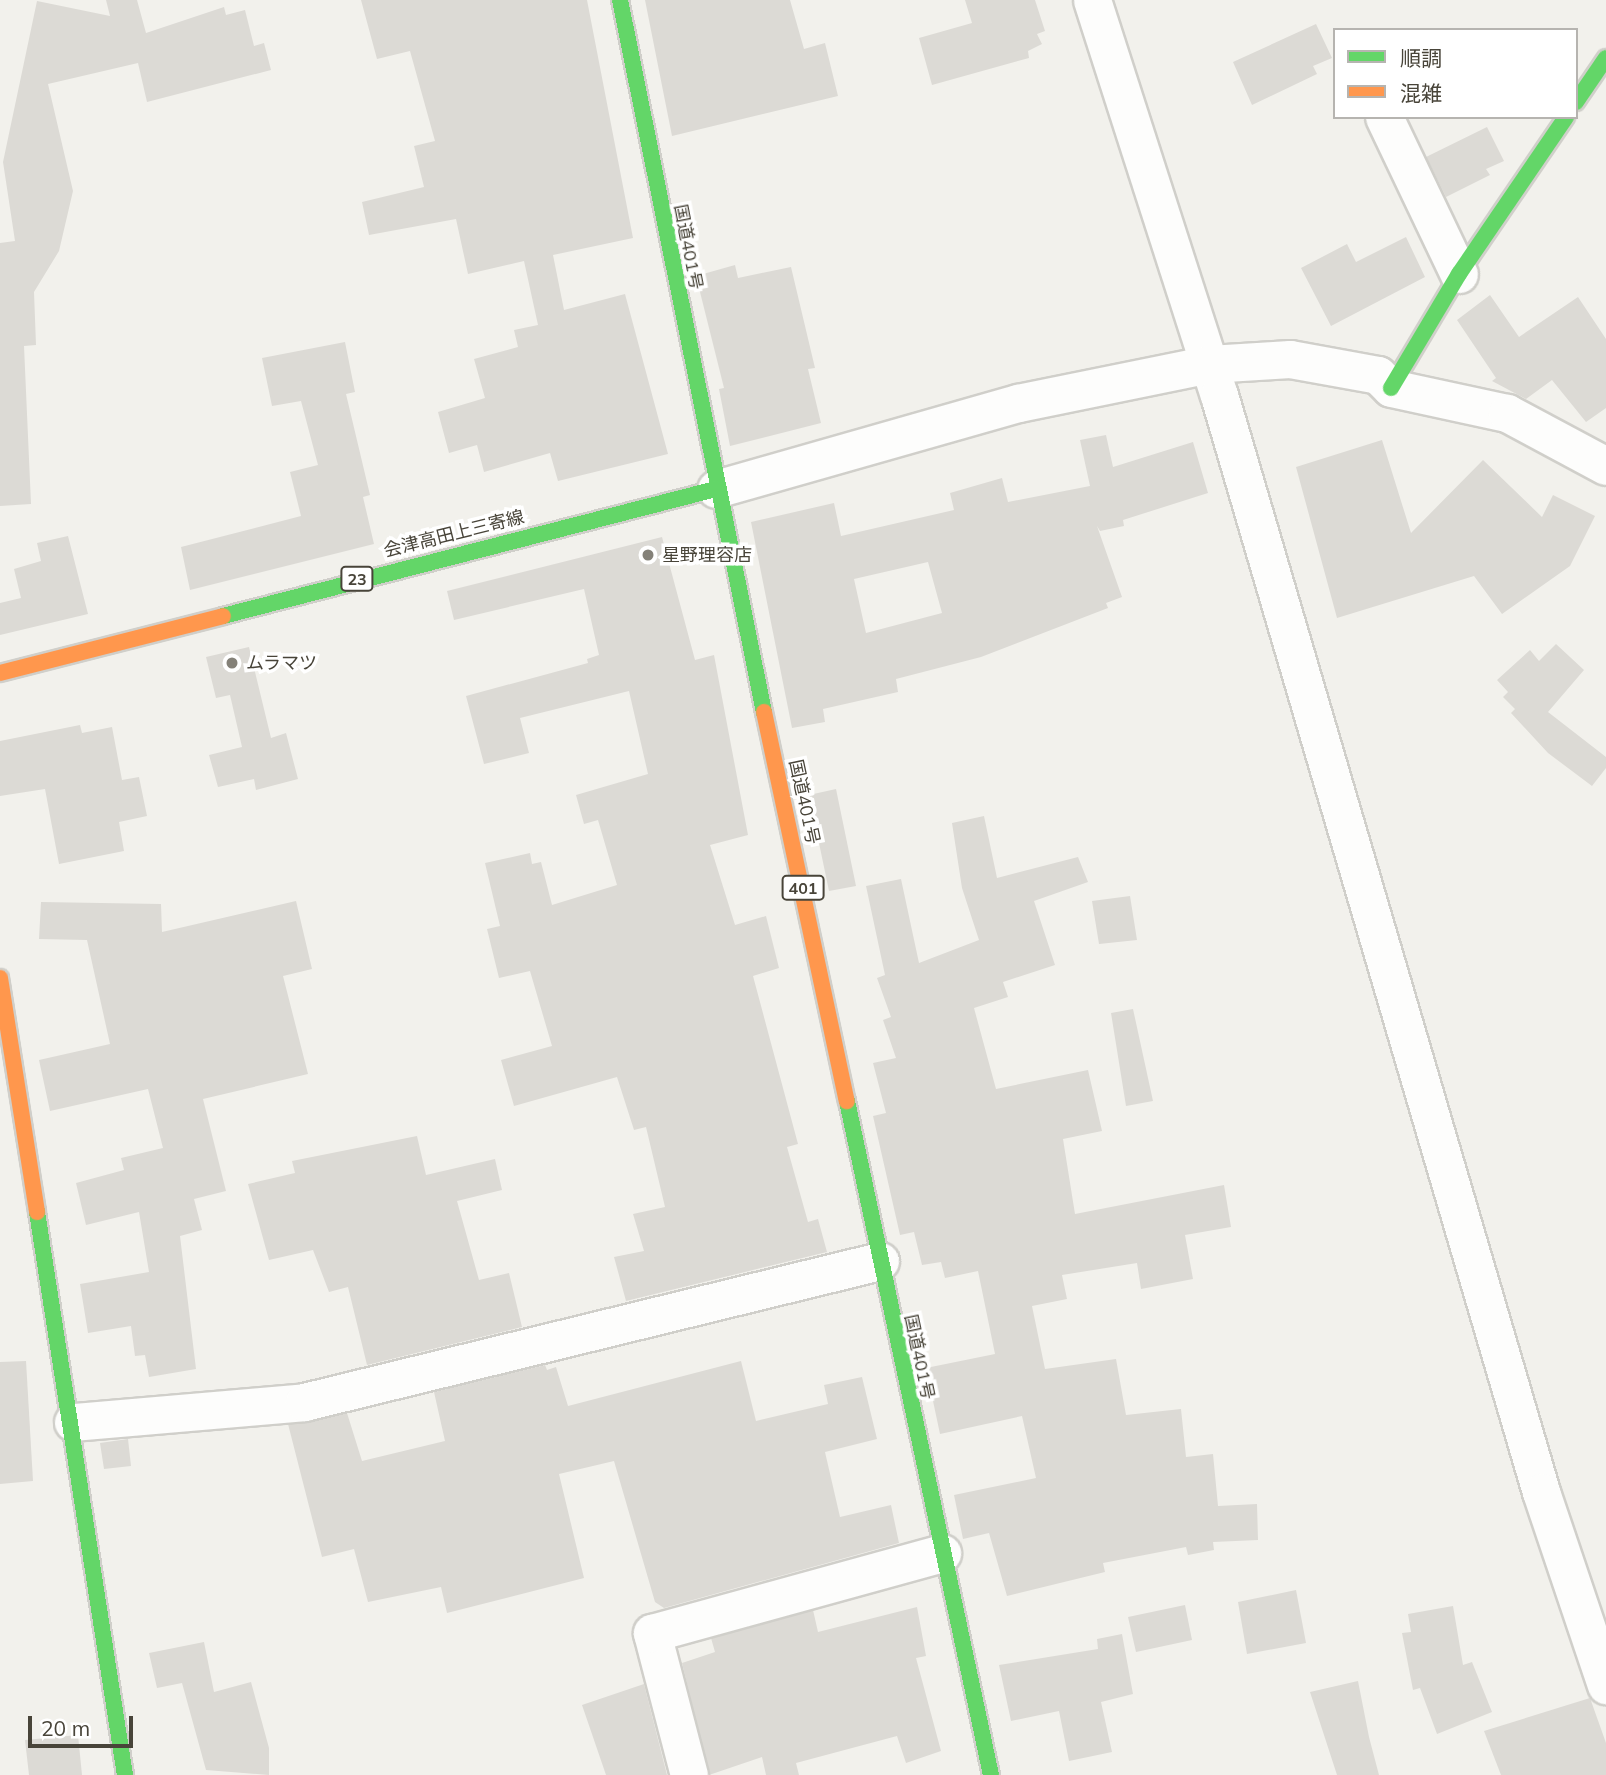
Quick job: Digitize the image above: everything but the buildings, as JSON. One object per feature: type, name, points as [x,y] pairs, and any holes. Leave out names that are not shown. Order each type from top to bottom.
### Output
[{"type":"main road","name":"国道401号","points":[[620,0],[716,489],[991,1775]]},
{"type":"main road","points":[[1578,99],[1606,58]]},
{"type":"main road","points":[[1391,388],[1459,274],[1565,119]]},
{"type":"main road","name":"会津高田上三寄線","points":[[0,673],[716,489]]},
{"type":"main road","points":[[0,978],[73,1422],[125,1775]]},
{"type":"street","points":[[1092,0],[1209,364],[1541,1492],[1606,1685]]},
{"type":"street","points":[[1385,119],[1459,274]]},
{"type":"street","points":[[716,489],[1018,403],[1209,364],[1290,359],[1378,375],[1391,388],[1507,413],[1606,466]]},
{"type":"street","points":[[73,1422],[304,1402],[880,1261]]},
{"type":"street","points":[[689,1775],[652,1633],[942,1553]]},
{"type":"traffic: fast","points":[[620,0],[764,712]]},
{"type":"traffic: fast","points":[[1578,99],[1606,58]]},
{"type":"traffic: fast","points":[[1391,388],[1459,274],[1565,119]]},
{"type":"traffic: fast","points":[[223,616],[716,489]]},
{"type":"traffic: fast","points":[[847,1101],[991,1775]]},
{"type":"traffic: fast","points":[[37,1212],[125,1775]]},
{"type":"traffic: slow","points":[[0,673],[223,616]]},
{"type":"traffic: slow","points":[[764,712],[847,1101]]},
{"type":"traffic: slow","points":[[0,978],[37,1212]]},
{"type":"place","name":"星野理容店","points":[[648,555]]},
{"type":"place","name":"ムラマツ","points":[[232,663]]}]
